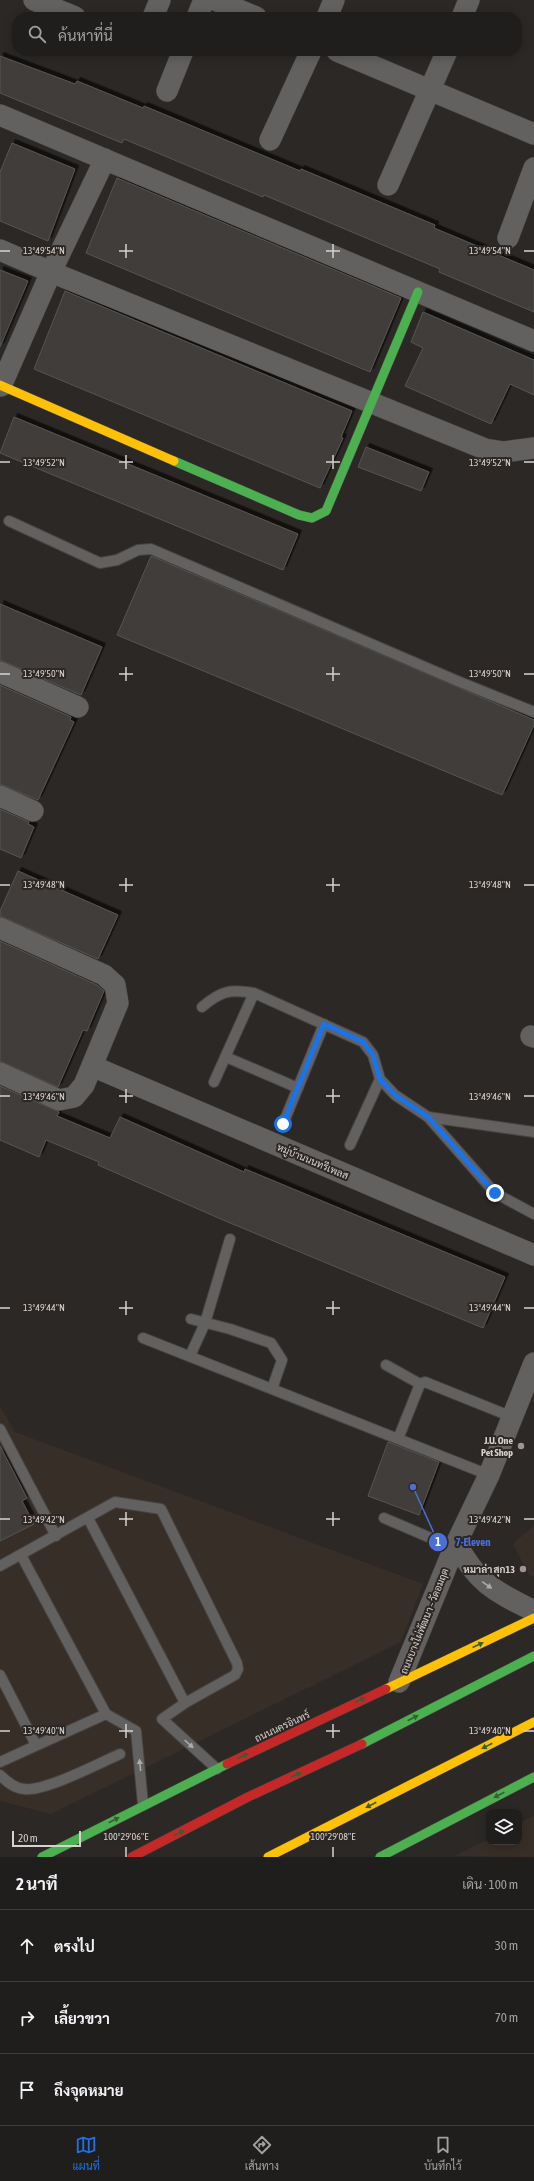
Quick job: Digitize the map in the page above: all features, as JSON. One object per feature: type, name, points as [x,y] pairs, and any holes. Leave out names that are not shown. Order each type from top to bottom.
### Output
[{"type":"main road","points":[[0,385],[299,515],[312,518],[326,511],[418,292]]},
{"type":"main road","name":"ถนนนครอินทร์","points":[[42,1857],[217,1768],[534,1618]]},
{"type":"main road","points":[[132,1857],[248,1797],[352,1749],[534,1656]]},
{"type":"main road","points":[[268,1857],[534,1722]]},
{"type":"main road","points":[[380,1857],[534,1777]]},
{"type":"street","points":[[34,0],[63,12]]},
{"type":"street","points":[[155,12],[160,0]]},
{"type":"street","points":[[199,12],[204,0]]},
{"type":"street","points":[[215,0],[244,12]]},
{"type":"street","points":[[329,12],[334,0]]},
{"type":"street","points":[[464,12],[469,0]]},
{"type":"street","points":[[166,91],[181,56]]},
{"type":"street","points":[[270,140],[309,56]]},
{"type":"street","points":[[349,56],[534,134]]},
{"type":"street","points":[[388,185],[445,56]]},
{"type":"street","points":[[0,115],[534,341]]},
{"type":"street","points":[[0,385],[51,272],[105,159]]},
{"type":"street","points":[[508,238],[534,168]]},
{"type":"street","points":[[0,250],[372,402],[485,450],[504,452],[534,448]]},
{"type":"street","points":[[0,672],[78,707]]},
{"type":"street","points":[[0,796],[33,811]]},
{"type":"street","points":[[0,928],[104,975],[115,986],[118,1003],[84,1085],[74,1097],[59,1100],[0,1073]]},
{"type":"street","name":"หมู่บ้านนนทรีเพลส","points":[[92,1066],[534,1255]]},
{"type":"street","name":"ถนนบางไผ่พัฒนา – วัดอมฤต","points":[[399,1682],[455,1545],[489,1475],[534,1363]]},
{"type":"street","points":[[455,1545],[468,1565],[482,1581],[503,1595],[534,1611]]},
{"type":"lane","points":[[9,521],[100,563],[117,560],[138,550],[150,549],[455,680],[534,712]]},
{"type":"lane","points":[[202,1007],[217,995],[228,991],[234,990],[254,993],[363,1042],[373,1055],[380,1079],[395,1095],[428,1117],[495,1193],[534,1214]]},
{"type":"lane","points":[[214,1082],[254,993]]},
{"type":"lane","points":[[283,1124],[324,1024]]},
{"type":"lane","points":[[226,1057],[298,1088]]},
{"type":"lane","points":[[350,1145],[380,1079]]},
{"type":"lane","points":[[428,1117],[534,1132]]},
{"type":"lane","points":[[190,1356],[205,1323],[230,1239]]},
{"type":"lane","points":[[191,1319],[271,1343],[282,1360],[272,1389]]},
{"type":"lane","points":[[144,1338],[489,1475]]},
{"type":"lane","points":[[386,1365],[420,1384],[425,1382],[512,1417]]},
{"type":"lane","points":[[398,1439],[420,1384]]},
{"type":"lane","points":[[0,1429],[56,1536]]},
{"type":"lane","points":[[0,1566],[115,1502],[161,1509],[237,1663],[238,1669],[235,1674],[185,1703],[162,1719],[217,1768]]},
{"type":"lane","points":[[88,1518],[185,1703]]},
{"type":"lane","points":[[384,1518],[455,1545]]},
{"type":"lane","points":[[21,1555],[106,1714],[136,1731],[144,1804]]},
{"type":"lane","points":[[0,1675],[36,1745]]},
{"type":"lane","points":[[0,1762],[106,1714]]},
{"type":"lane","points":[[0,1776],[9,1784],[24,1790],[44,1786],[120,1754]]},
{"type":"shaded area","points":[[0,1406],[15,1432],[423,1584],[401,1642],[51,1814],[0,1801]]},
{"type":"shaded area","points":[[534,1525],[534,1575],[530,1577],[513,1544]]},
{"type":"shaded area","points":[[534,1816],[534,1857],[455,1856],[486,1840],[486,1845],[522,1845],[522,1822]]},
{"type":"building","points":[[0,56],[75,84],[77,81],[143,108],[144,106],[435,225],[434,228],[534,270],[534,312],[439,272],[440,269],[264,195],[263,197],[124,139],[122,143],[0,93]]},
{"type":"building","points":[[12,143],[75,169],[48,241],[0,221],[0,172]]},
{"type":"building","points":[[117,178],[401,298],[370,372],[86,253]]},
{"type":"building","points":[[0,270],[28,281],[0,347]]},
{"type":"building","points":[[65,291],[352,411],[341,437],[343,438],[320,488],[34,369]]},
{"type":"building","points":[[423,312],[534,360],[534,395],[510,384],[491,424],[405,386],[423,348],[411,342]]},
{"type":"building","points":[[14,417],[298,534],[283,570],[0,453]]},
{"type":"building","points":[[366,447],[429,472],[421,491],[358,467]]},
{"type":"building","points":[[151,556],[534,720],[534,725],[502,795],[117,635]]},
{"type":"building","points":[[0,604],[102,647],[81,695],[0,660]]},
{"type":"building","points":[[0,685],[71,717],[70,720],[74,722],[38,800],[0,784]]},
{"type":"building","points":[[0,809],[29,822],[28,824],[34,827],[21,858],[0,849]]},
{"type":"building","points":[[18,871],[118,915],[98,959],[0,916],[0,911]]},
{"type":"building","points":[[0,941],[97,985],[104,991],[87,1031],[83,1030],[58,1087],[0,1061]]},
{"type":"building","points":[[0,1086],[59,1112],[57,1116],[110,1138],[120,1117],[244,1172],[245,1169],[505,1277],[483,1328],[223,1220],[98,1165],[99,1162],[46,1140],[39,1157],[0,1140]]},
{"type":"building","points":[[388,1442],[439,1462],[419,1515],[368,1496]]},
{"type":"building","points":[[0,1446],[27,1498],[22,1501],[34,1524],[0,1541]]},
{"type":"traffic: fast","points":[[174,461],[299,515],[312,518],[326,511],[418,292]]},
{"type":"traffic: fast","points":[[362,1744],[534,1656]]},
{"type":"traffic: fast","points":[[42,1857],[227,1764]]},
{"type":"traffic: fast","points":[[380,1857],[534,1777]]},
{"type":"traffic: slow","points":[[0,385],[174,461]]},
{"type":"traffic: slow","points":[[386,1689],[534,1618]]},
{"type":"traffic: slow","points":[[268,1857],[534,1722]]},
{"type":"traffic: jam","points":[[227,1764],[386,1689]]},
{"type":"traffic: jam","points":[[132,1857],[248,1797],[362,1744]]},
{"type":"place","name":"J.U. One Pet Shop","points":[[521,1446]]},
{"type":"place","name":"7-Eleven","points":[[413,1487]]},
{"type":"place","name":"หมาล่า สุก13","points":[[523,1569]]},
{"type":"route","points":[[283,1124],[324,1024],[363,1042],[373,1055],[380,1079],[395,1095],[428,1117],[495,1193]]}]
